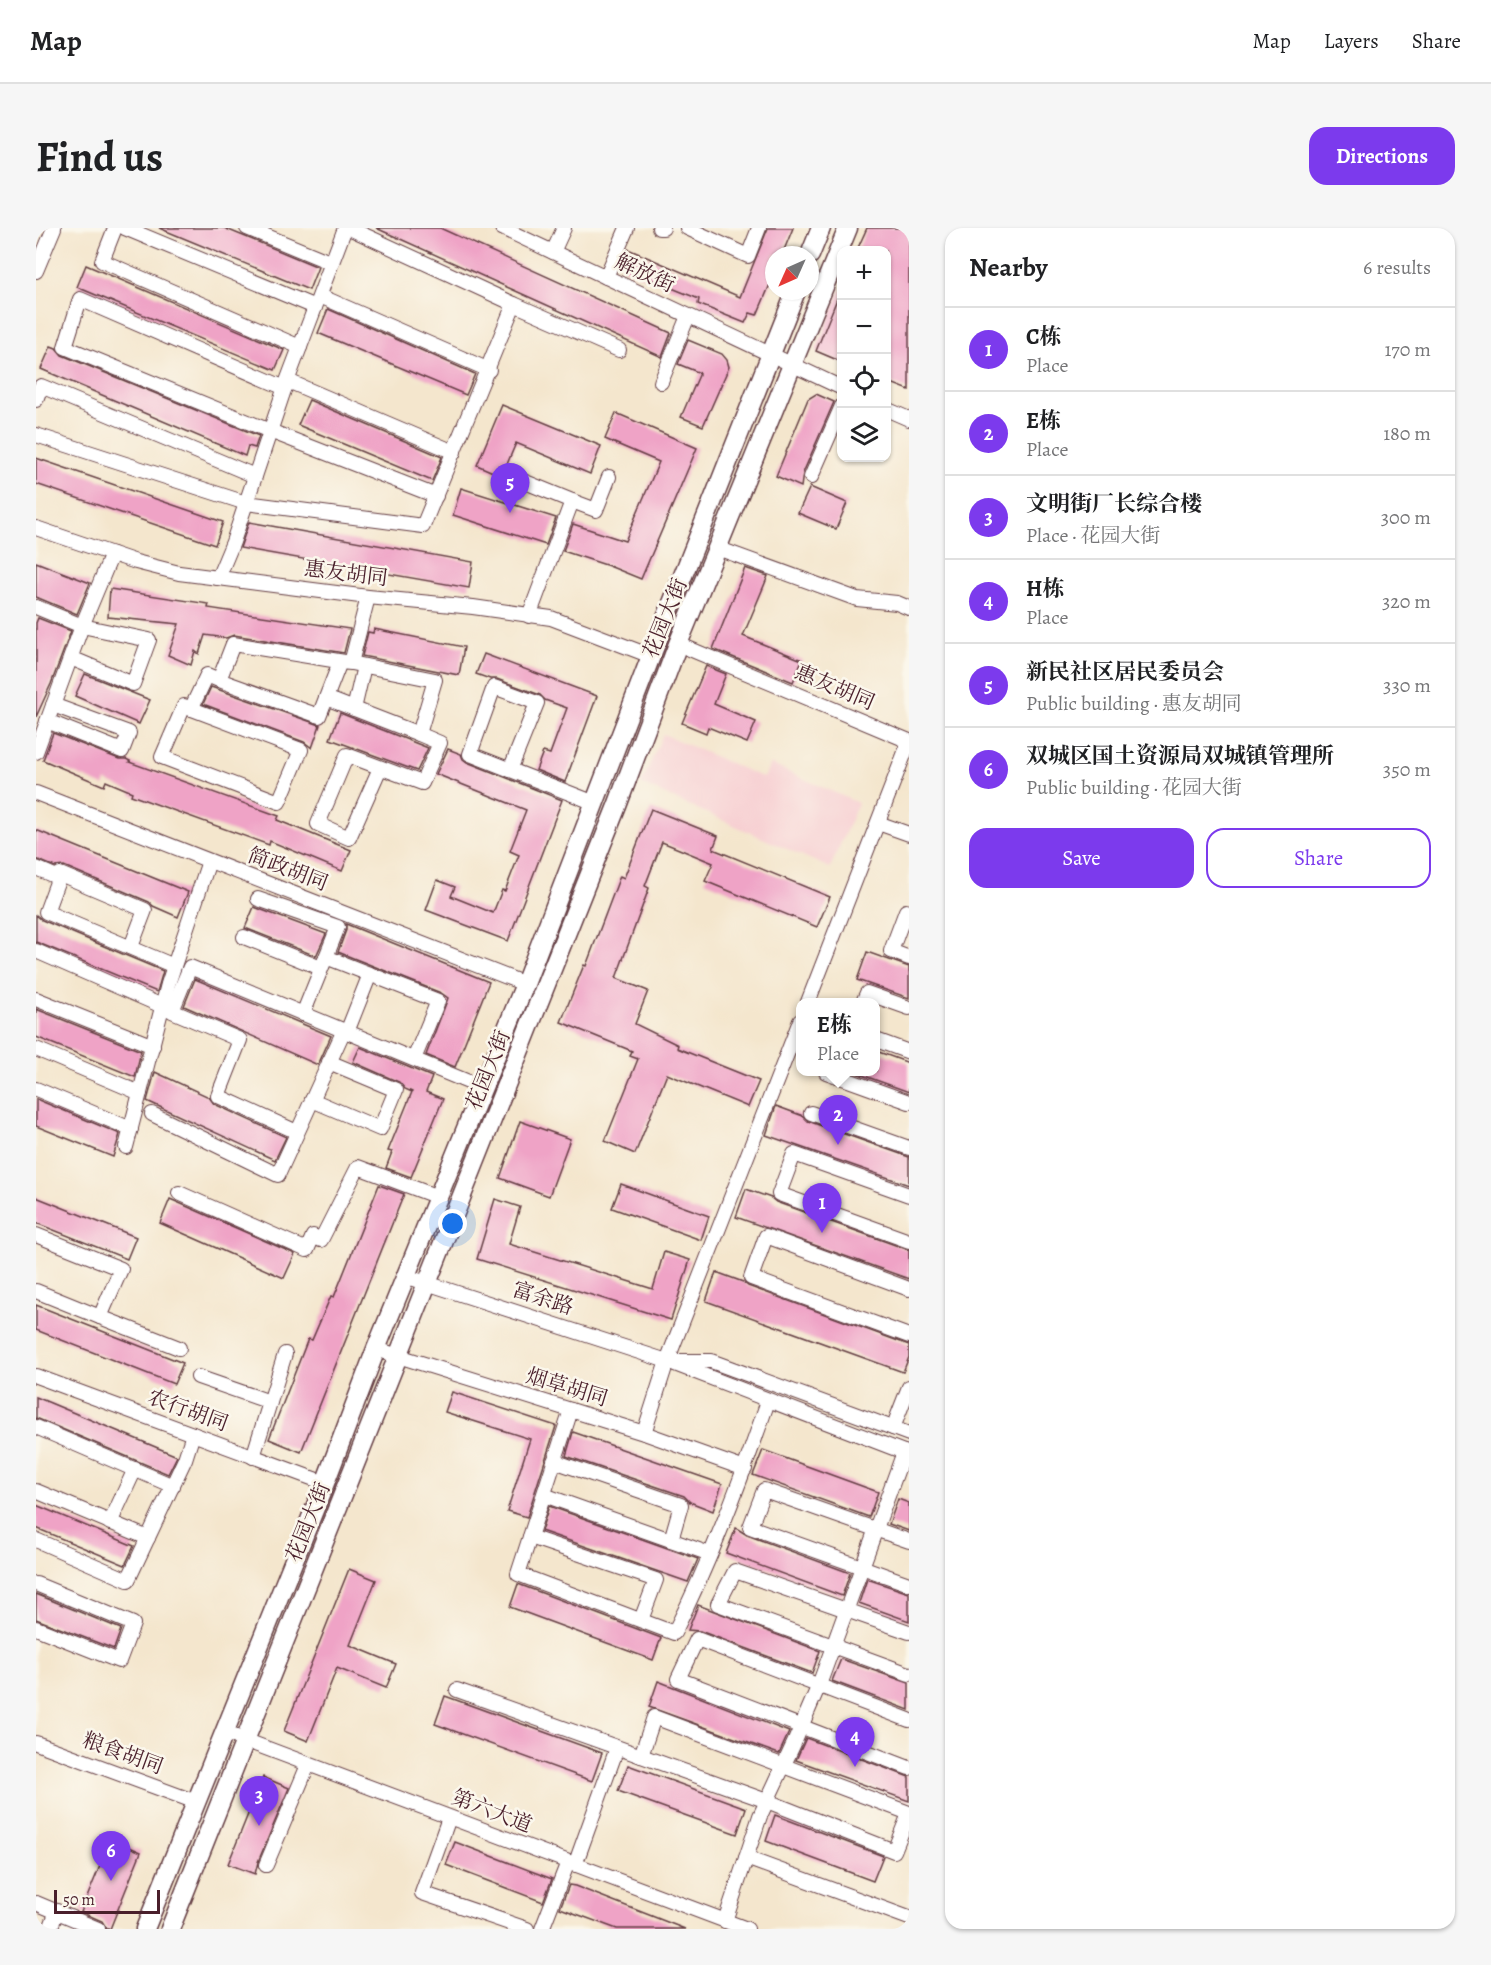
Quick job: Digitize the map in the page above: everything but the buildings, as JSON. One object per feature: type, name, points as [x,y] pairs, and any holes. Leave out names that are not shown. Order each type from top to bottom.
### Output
[{"type":"main road","points":[[814,246],[821,228]]},
{"type":"main road","name":"花园大街","points":[[170,1929],[613,817],[678,645],[848,228]]},
{"type":"main road","name":"花园大街","points":[[146,1929],[223,1732],[325,1483],[405,1276],[525,984],[651,656],[792,300]]},
{"type":"street","points":[[36,271],[54,228]]},
{"type":"street","points":[[115,228],[102,261],[300,346]]},
{"type":"street","points":[[125,228],[489,369]]},
{"type":"street","points":[[247,228],[332,263]]},
{"type":"street","points":[[218,578],[300,346],[347,228],[619,350]]},
{"type":"street","name":"解放街","points":[[502,228],[837,386]]},
{"type":"street","points":[[553,252],[564,228]]},
{"type":"street","points":[[606,277],[627,228]]},
{"type":"street","points":[[687,228],[747,256],[759,228]]},
{"type":"street","points":[[436,496],[270,431],[65,346],[80,299],[454,452]]},
{"type":"street","points":[[36,435],[246,503],[423,526],[514,304]]},
{"type":"street","points":[[661,382],[688,316]]},
{"type":"street","points":[[36,400],[41,386],[255,476]]},
{"type":"street","points":[[811,477],[841,408]]},
{"type":"street","points":[[891,411],[909,419]]},
{"type":"street","points":[[518,479],[596,510],[609,477]]},
{"type":"street","points":[[529,616],[572,501]]},
{"type":"street","name":"惠友胡同","points":[[36,528],[111,554],[179,573],[551,618],[651,656]]},
{"type":"street","points":[[717,548],[857,599],[897,603],[909,608]]},
{"type":"street","points":[[36,752],[111,554]]},
{"type":"street","points":[[354,709],[352,664],[368,597]]},
{"type":"street","points":[[36,607],[82,626],[149,640],[133,684],[71,658]]},
{"type":"street","points":[[219,680],[233,644],[435,680],[419,734]]},
{"type":"street","name":"惠友胡同","points":[[678,645],[909,742]]},
{"type":"street","points":[[191,709],[207,675],[319,716],[326,698],[352,664]]},
{"type":"street","points":[[510,770],[537,703],[494,687],[470,754],[510,770],[596,803]]},
{"type":"street","points":[[326,698],[440,743],[422,783],[347,755],[318,824],[349,838],[380,768]]},
{"type":"street","points":[[184,706],[191,709],[301,750],[279,802],[162,757],[184,706]]},
{"type":"street","points":[[36,710],[129,733],[122,751],[50,714]]},
{"type":"street","points":[[810,998],[909,742]]},
{"type":"street","name":"简政胡同","points":[[36,793],[525,984]]},
{"type":"street","points":[[878,823],[909,834]]},
{"type":"street","points":[[126,1147],[162,1006],[209,861]]},
{"type":"street","points":[[36,868],[59,878]]},
{"type":"street","points":[[131,947],[145,910],[60,874],[46,912],[174,966]]},
{"type":"street","points":[[258,899],[338,927],[303,1014]]},
{"type":"street","points":[[909,912],[906,911],[891,951],[909,958]]},
{"type":"street","points":[[244,937],[370,975],[438,1001],[414,1059]]},
{"type":"street","points":[[36,951],[162,1006]]},
{"type":"street","points":[[297,1132],[218,1096],[240,1040],[172,1011],[190,967],[483,1088]]},
{"type":"street","points":[[152,1114],[278,1175],[370,975]]},
{"type":"street","points":[[865,998],[867,993],[909,1008]]},
{"type":"street","points":[[36,999],[153,1046]]},
{"type":"street","points":[[644,1433],[668,1360],[796,1034]]},
{"type":"street","points":[[880,1041],[909,1052]]},
{"type":"street","points":[[36,1049],[140,1093]]},
{"type":"street","points":[[312,1100],[380,1129],[396,1090],[329,1062]]},
{"type":"street","points":[[839,1076],[909,1102]]},
{"type":"street","points":[[36,1089],[131,1129]]},
{"type":"street","points":[[811,1113],[909,1148]]},
{"type":"street","points":[[909,1195],[794,1154],[779,1194],[909,1241]]},
{"type":"street","points":[[179,1193],[307,1250],[313,1236],[321,1240],[358,1167],[438,1197]]},
{"type":"street","points":[[36,1235],[121,1269],[100,1317]]},
{"type":"street","points":[[909,1289],[766,1236],[751,1278],[909,1336]]},
{"type":"street","name":"富余路","points":[[405,1276],[668,1360],[906,1453]]},
{"type":"street","points":[[36,1291],[179,1348]]},
{"type":"street","name":"烟草胡同","points":[[376,1349],[644,1433],[745,1469]]},
{"type":"street","points":[[253,1457],[285,1354]]},
{"type":"street","name":"富余路","points":[[668,1360],[711,1360],[909,1434]]},
{"type":"street","name":"农行胡同","points":[[36,1376],[325,1483]]},
{"type":"street","points":[[198,1377],[270,1402]]},
{"type":"street","points":[[893,1428],[909,1387]]},
{"type":"street","points":[[571,1410],[518,1574],[674,1633],[698,1585],[745,1469],[768,1401]]},
{"type":"street","points":[[36,1427],[173,1485]]},
{"type":"street","points":[[36,1540],[128,1580],[173,1485],[193,1434]]},
{"type":"street","points":[[726,1924],[746,1858],[767,1801],[819,1685],[906,1453]]},
{"type":"street","points":[[554,1461],[681,1505],[671,1540]]},
{"type":"street","points":[[110,1522],[135,1469]]},
{"type":"street","points":[[909,1541],[764,1490],[750,1527],[909,1584]]},
{"type":"street","points":[[36,1491],[148,1538]]},
{"type":"street","points":[[544,1495],[710,1554]]},
{"type":"street","points":[[530,1537],[656,1580],[641,1620]]},
{"type":"street","points":[[909,1632],[735,1571],[718,1604],[909,1674]]},
{"type":"street","points":[[36,1584],[133,1624],[119,1661],[36,1628]]},
{"type":"street","points":[[909,1720],[697,1640],[678,1679],[909,1768]]},
{"type":"street","points":[[457,1690],[617,1748],[767,1801],[894,1851],[903,1844],[909,1814],[654,1717],[641,1756]]},
{"type":"street","name":"第六大道","points":[[223,1732],[726,1924],[747,1929]]},
{"type":"street","name":"粮食胡同","points":[[36,1743],[196,1802]]},
{"type":"street","points":[[542,1929],[572,1864],[617,1748]]},
{"type":"street","points":[[266,1865],[308,1765]]},
{"type":"street","points":[[449,1818],[422,1893],[527,1929]]},
{"type":"street","points":[[746,1858],[909,1918]]},
{"type":"street","points":[[36,1903],[98,1929]]},
{"type":"street","points":[[50,1929],[57,1911]]},
{"type":"shaded area","points":[[663,734],[764,778],[770,764],[858,803],[830,868],[641,784]]},
{"type":"place","name":"新民社区居民委员会","points":[[510,513]]},
{"type":"place","name":"E栋","points":[[838,1145]]},
{"type":"place","name":"C栋","points":[[822,1233]]},
{"type":"place","name":"H栋","points":[[855,1767]]},
{"type":"place","name":"文明街厂长综合楼","points":[[259,1826]]},
{"type":"place","name":"双城区国土资源局双城镇管理所","points":[[111,1881]]}]
